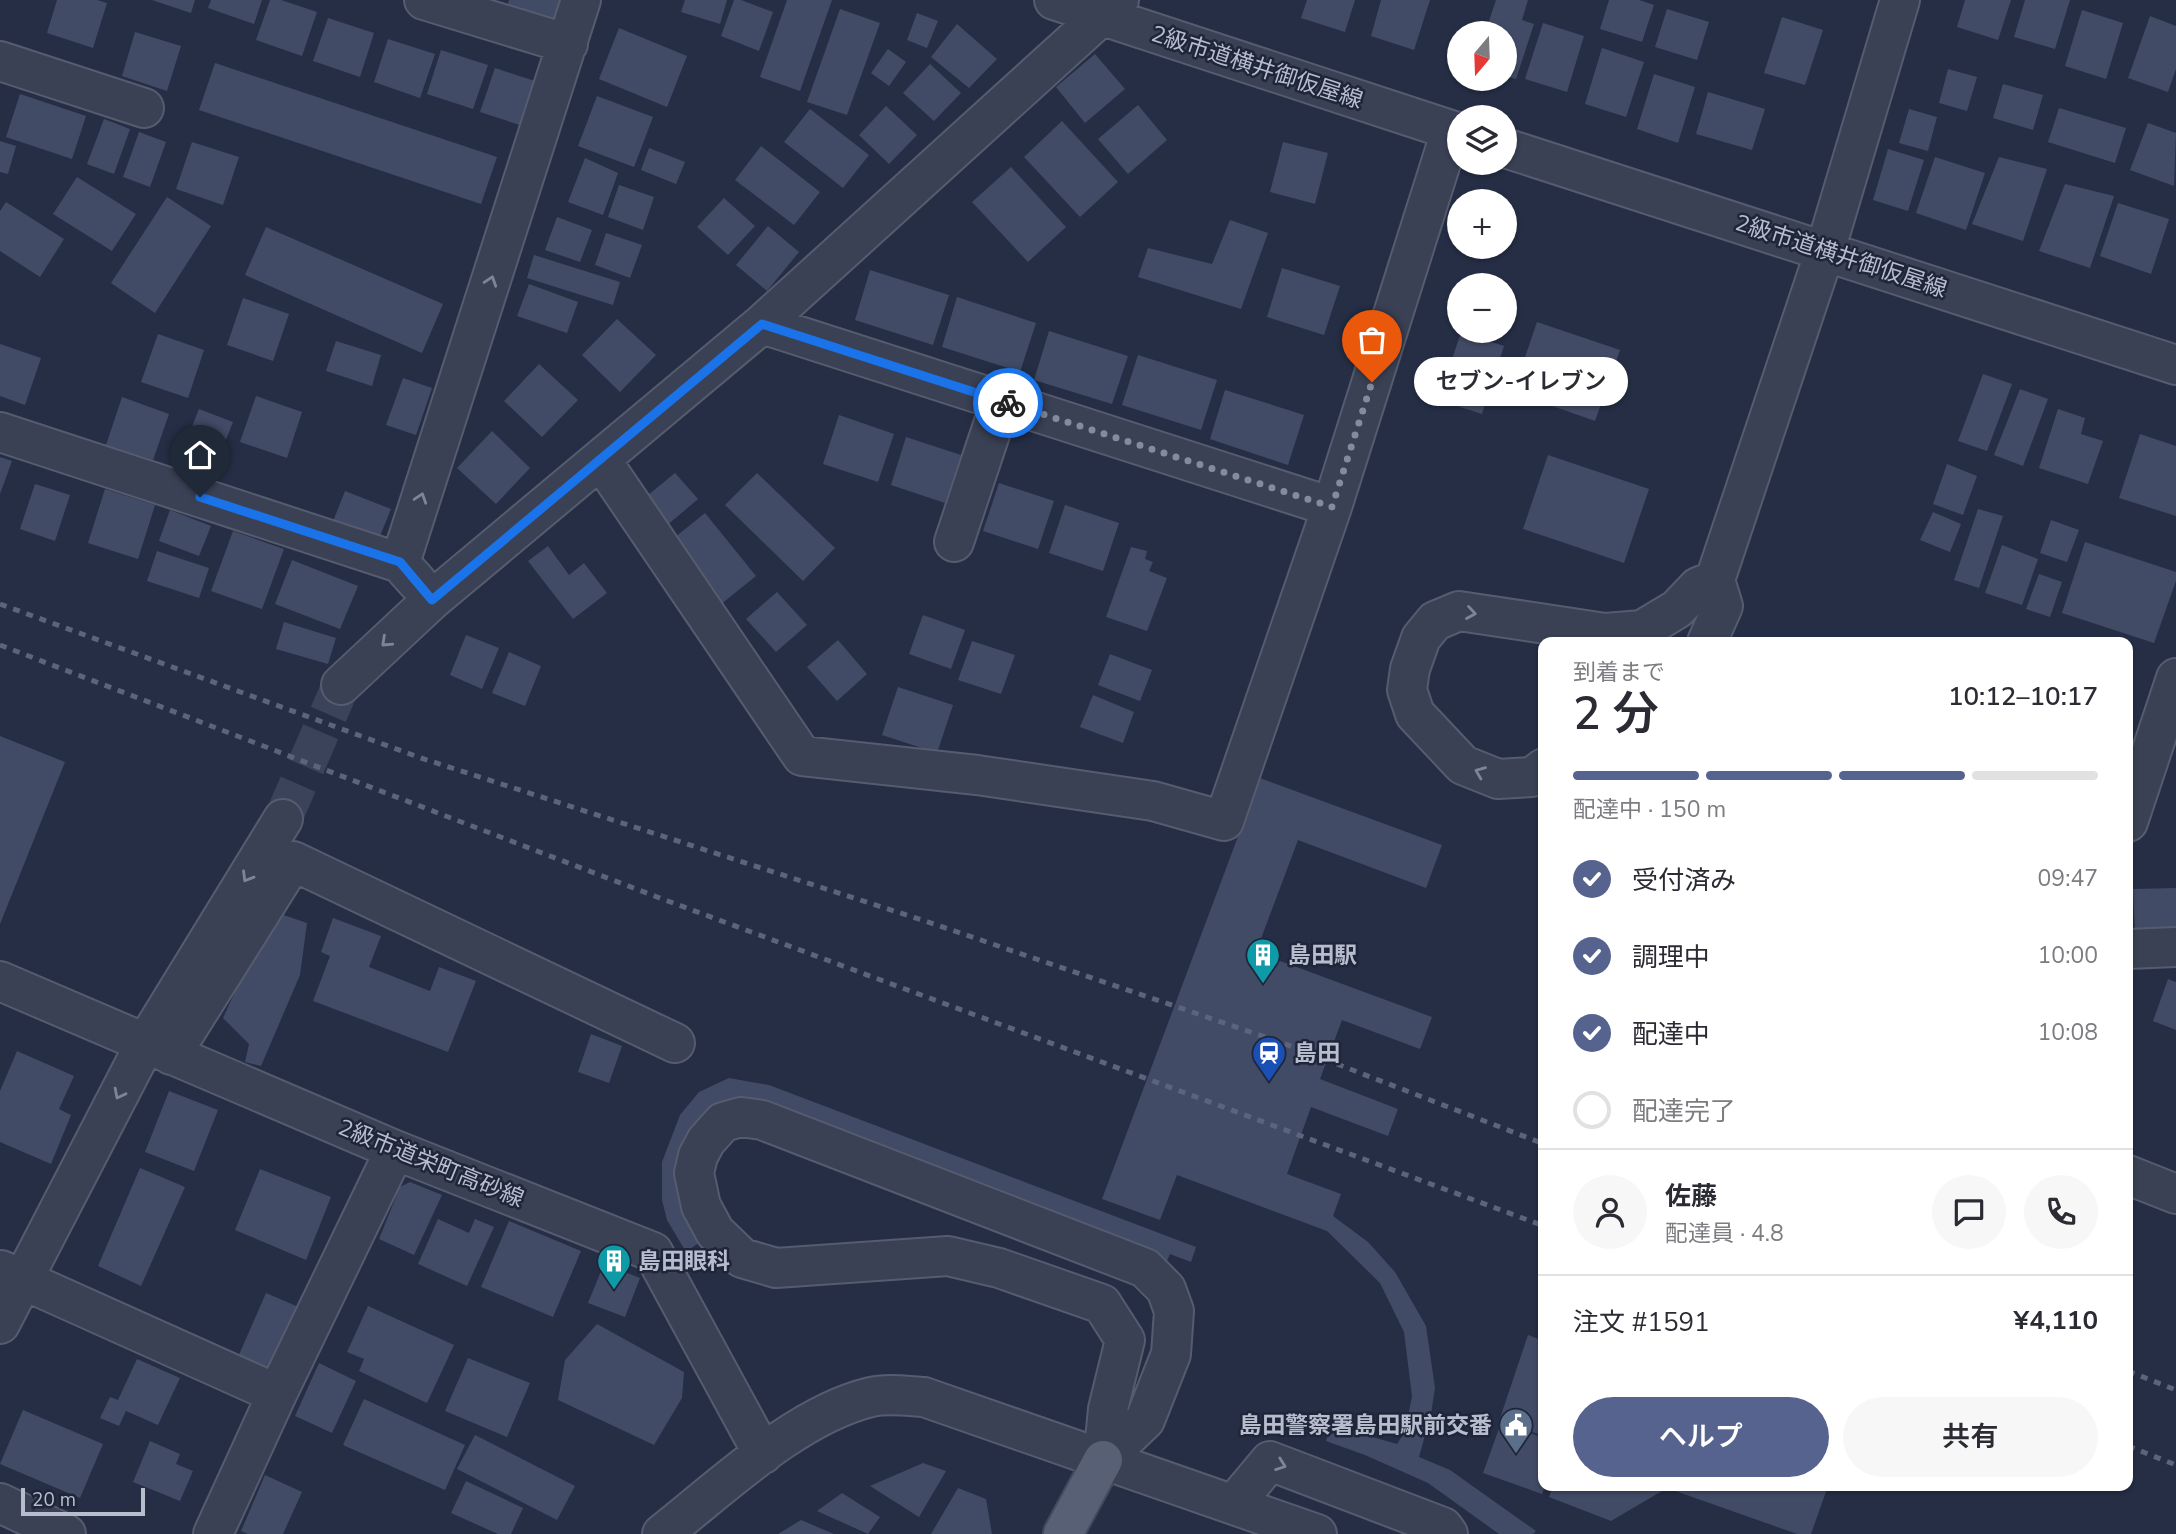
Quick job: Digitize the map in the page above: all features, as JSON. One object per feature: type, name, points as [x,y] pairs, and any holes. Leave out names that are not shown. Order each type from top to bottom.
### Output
[{"type":"main road","points":[[1062,1534],[1103,1460]]},
{"type":"street","points":[[424,0],[568,44]]},
{"type":"street","points":[[400,562],[581,0]]},
{"type":"street","name":"2級市道横井御仮屋線","points":[[1054,0],[1110,8],[1447,129]]},
{"type":"street","points":[[1709,637],[1723,606],[1715,580],[1825,251],[1900,0]]},
{"type":"street","points":[[341,685],[432,600],[762,324],[1110,8]]},
{"type":"street","points":[[0,61],[144,108]]},
{"type":"street","name":"2級市道横井御仮屋線","points":[[1517,152],[2176,365]]},
{"type":"street","points":[[601,460],[802,756],[977,775],[1153,801],[1224,821],[1332,507],[1447,156]]},
{"type":"street","points":[[762,324],[1332,507]]},
{"type":"street","points":[[954,542],[1001,401]]},
{"type":"street","points":[[0,432],[400,562],[432,600]]},
{"type":"street","points":[[1538,772],[1532,777],[1498,779],[1462,765],[1415,714],[1407,690],[1410,668],[1421,638],[1435,621],[1459,611],[1605,633],[1642,630],[1677,609],[1698,587],[1715,580]]},
{"type":"street","points":[[2133,807],[2176,678]]},
{"type":"street","points":[[158,1050],[283,818]]},
{"type":"street","points":[[0,1324],[12,1274],[158,1050],[293,861],[675,1043]]},
{"type":"street","points":[[2133,949],[2176,947]]},
{"type":"street","name":"2級市道栄町高砂線","points":[[0,981],[395,1150],[653,1252],[763,1454]]},
{"type":"street","points":[[741,1117],[762,1120],[1145,1268],[1166,1289],[1174,1311],[1171,1354],[1145,1420],[1103,1460],[1108,1409],[1125,1339],[1102,1304],[999,1268],[947,1256],[776,1268],[742,1258],[715,1233],[701,1206],[694,1173],[698,1156],[706,1141],[723,1122],[741,1117]]},
{"type":"street","points":[[213,1534],[277,1394],[395,1150]]},
{"type":"street","points":[[2133,1177],[2176,1194]]},
{"type":"street","points":[[12,1274],[277,1394]]},
{"type":"street","points":[[662,1534],[763,1454],[830,1410],[873,1396],[924,1396],[1317,1534]]},
{"type":"street","points":[[1234,1504],[1270,1461],[1443,1527],[1448,1534]]},
{"type":"street","points":[[0,1503],[66,1534]]},
{"type":"building","points":[[57,0],[97,0],[107,3],[93,48],[47,33]]},
{"type":"building","points":[[152,0],[195,0],[191,13]]},
{"type":"building","points":[[211,0],[262,0],[254,24],[208,8]]},
{"type":"building","points":[[270,0],[281,0],[317,12],[302,56],[256,40]]},
{"type":"building","points":[[509,0],[561,0],[553,28],[505,14]]},
{"type":"building","points":[[685,0],[727,0],[720,24],[681,12]]},
{"type":"building","points":[[734,0],[773,12],[759,51],[721,36]]},
{"type":"building","points":[[787,0],[832,0],[800,91],[760,77]]},
{"type":"building","points":[[1307,0],[1355,0],[1345,32],[1301,18]]},
{"type":"building","points":[[1381,0],[1430,0],[1414,50],[1371,36]]},
{"type":"building","points":[[1496,0],[1528,0],[1522,20],[1534,24],[1517,76],[1517,21],[1489,21]]},
{"type":"building","points":[[1609,0],[1639,0],[1654,5],[1642,42],[1600,29]]},
{"type":"building","points":[[1965,0],[2011,0],[1998,40],[1957,27]]},
{"type":"building","points":[[2025,0],[2070,0],[2055,49],[2014,37]]},
{"type":"building","points":[[840,9],[880,23],[847,115],[807,102]]},
{"type":"building","points":[[1667,9],[1709,22],[1697,60],[1655,47]]},
{"type":"building","points":[[2082,10],[2123,23],[2106,79],[2065,66]]},
{"type":"building","points":[[917,13],[938,21],[927,48],[907,40]]},
{"type":"building","points":[[2150,16],[2176,26],[2176,69],[2168,92],[2128,78]]},
{"type":"building","points":[[1782,17],[1823,30],[1805,85],[1764,73]]},
{"type":"building","points":[[328,18],[374,33],[360,77],[313,61]]},
{"type":"building","points":[[1543,23],[1584,36],[1567,92],[1525,79]]},
{"type":"building","points":[[957,24],[997,59],[969,88],[931,57]]},
{"type":"building","points":[[619,28],[687,56],[667,107],[599,79]]},
{"type":"building","points":[[135,32],[181,46],[167,91],[122,76]]},
{"type":"building","points":[[388,39],[435,54],[420,98],[374,82]]},
{"type":"building","points":[[1602,48],[1644,62],[1626,117],[1585,104]]},
{"type":"building","points":[[888,49],[906,62],[889,86],[871,73]]},
{"type":"building","points":[[441,50],[488,65],[473,109],[427,94]]},
{"type":"building","points":[[1095,54],[1125,89],[1085,123],[1056,87]]},
{"type":"building","points":[[215,63],[497,157],[481,204],[199,110]]},
{"type":"building","points":[[930,64],[961,93],[934,121],[903,93]]},
{"type":"building","points":[[495,68],[541,83],[526,127],[480,112]]},
{"type":"building","points":[[1948,69],[1977,77],[1967,111],[1939,103]]},
{"type":"building","points":[[1654,74],[1695,87],[1678,143],[1637,129]]},
{"type":"building","points":[[2003,84],[2043,95],[2033,130],[1993,118]]},
{"type":"building","points":[[1708,92],[1765,109],[1752,150],[1696,134]]},
{"type":"building","points":[[20,94],[86,116],[72,159],[6,137]]},
{"type":"building","points":[[597,96],[653,117],[634,167],[578,146]]},
{"type":"building","points":[[1138,105],[1167,140],[1128,174],[1098,139]]},
{"type":"building","points":[[886,106],[917,135],[889,164],[859,135]]},
{"type":"building","points":[[2059,108],[2126,128],[2115,163],[2048,142]]},
{"type":"building","points":[[810,109],[869,155],[843,188],[784,142]]},
{"type":"building","points":[[1909,109],[1937,117],[1928,151],[1899,143]]},
{"type":"building","points":[[104,119],[130,129],[114,174],[87,164]]},
{"type":"building","points":[[1062,121],[1118,182],[1080,217],[1024,157]]},
{"type":"building","points":[[2148,123],[2176,133],[2174,186],[2130,170]]},
{"type":"building","points":[[139,132],[166,142],[150,187],[123,177]]},
{"type":"building","points":[[0,141],[16,146],[8,174],[0,172]]},
{"type":"building","points":[[192,142],[239,157],[223,205],[176,189]]},
{"type":"building","points":[[1283,142],[1328,153],[1315,204],[1270,192]]},
{"type":"building","points":[[761,146],[820,192],[794,225],[735,180]]},
{"type":"building","points":[[649,148],[685,162],[676,184],[641,170]]},
{"type":"building","points":[[1888,149],[1924,160],[1908,211],[1873,200]]},
{"type":"building","points":[[1935,157],[1985,173],[1966,230],[1916,213]]},
{"type":"building","points":[[1999,157],[2047,169],[2023,241],[1972,224]]},
{"type":"building","points":[[585,158],[618,173],[603,215],[568,202]]},
{"type":"building","points":[[1011,167],[1066,227],[1028,262],[972,202]]},
{"type":"building","points":[[77,177],[136,214],[112,251],[53,214]]},
{"type":"building","points":[[2065,184],[2114,196],[2090,268],[2039,251]]},
{"type":"building","points":[[619,185],[654,197],[643,230],[608,217]]},
{"type":"building","points":[[167,197],[211,226],[155,313],[111,283]]},
{"type":"building","points":[[724,198],[755,226],[728,255],[697,227]]},
{"type":"building","points":[[6,202],[64,239],[40,277],[0,251],[0,211]]},
{"type":"building","points":[[2118,203],[2169,219],[2151,274],[2100,256]]},
{"type":"building","points":[[557,217],[592,230],[580,262],[545,250]]},
{"type":"building","points":[[1230,220],[1268,233],[1241,309],[1138,277],[1148,248],[1212,264]]},
{"type":"building","points":[[768,226],[799,252],[767,291],[736,265]]},
{"type":"building","points":[[266,227],[443,304],[422,353],[245,275]]},
{"type":"building","points":[[606,233],[642,245],[630,278],[595,265]]},
{"type":"building","points":[[534,255],[620,282],[613,305],[527,278]]},
{"type":"building","points":[[1282,268],[1340,286],[1324,335],[1267,317]]},
{"type":"building","points":[[870,270],[949,295],[933,345],[855,320]]},
{"type":"building","points":[[529,284],[578,302],[567,333],[517,316]]},
{"type":"building","points":[[957,297],[1036,323],[1020,372],[942,347]]},
{"type":"building","points":[[243,298],[289,314],[273,361],[227,345]]},
{"type":"building","points":[[617,319],[656,355],[620,392],[582,355]]},
{"type":"building","points":[[1537,322],[1620,350],[1595,421],[1513,392]]},
{"type":"building","points":[[1049,331],[1128,356],[1112,404],[1034,380]]},
{"type":"building","points":[[158,334],[204,350],[188,398],[141,382]]},
{"type":"building","points":[[336,341],[381,355],[372,386],[326,371]]},
{"type":"building","points":[[1457,343],[1495,343],[1504,346],[1482,414],[1423,395],[1431,372],[1448,372]]},
{"type":"building","points":[[0,344],[41,358],[25,405],[0,396]]},
{"type":"building","points":[[1138,355],[1217,380],[1201,430],[1122,405]]},
{"type":"building","points":[[539,364],[578,400],[542,437],[504,401]]},
{"type":"building","points":[[1983,374],[2012,384],[1987,451],[1958,441]]},
{"type":"building","points":[[403,378],[432,388],[416,435],[386,425]]},
{"type":"building","points":[[2020,389],[2048,399],[2023,466],[1994,455]]},
{"type":"building","points":[[1225,390],[1304,415],[1288,465],[1210,439]]},
{"type":"building","points":[[256,396],[302,412],[287,458],[240,442]]},
{"type":"building","points":[[122,397],[169,414],[153,460],[106,445]]},
{"type":"building","points":[[199,409],[233,422],[215,467],[181,454]]},
{"type":"building","points":[[2058,409],[2085,418],[2081,434],[2103,441],[2088,484],[2039,468]]},
{"type":"building","points":[[839,415],[894,434],[878,482],[823,464]]},
{"type":"building","points":[[492,431],[530,468],[496,504],[457,468]]},
{"type":"building","points":[[2140,434],[2176,446],[2176,516],[2119,498]]},
{"type":"building","points":[[906,437],[961,455],[945,503],[891,485]]},
{"type":"building","points":[[1548,455],[1649,489],[1624,563],[1523,529]]},
{"type":"building","points":[[0,457],[12,461],[0,494]]},
{"type":"building","points":[[1947,464],[1977,476],[1963,515],[1933,504]]},
{"type":"building","points":[[675,473],[698,499],[665,527],[642,500]]},
{"type":"building","points":[[757,473],[835,548],[803,581],[725,505]]},
{"type":"building","points":[[999,483],[1054,501],[1038,549],[983,531]]},
{"type":"building","points":[[35,484],[70,495],[55,541],[20,529]]},
{"type":"building","points":[[105,489],[155,505],[138,559],[88,543]]},
{"type":"building","points":[[345,491],[391,509],[378,541],[332,524]]},
{"type":"building","points":[[1065,505],[1119,523],[1103,571],[1049,553]]},
{"type":"building","points":[[1978,509],[2003,516],[1979,588],[1954,580]]},
{"type":"building","points":[[170,510],[211,526],[199,556],[159,541]]},
{"type":"building","points":[[1933,512],[1961,524],[1950,552],[1920,540]]},
{"type":"building","points":[[705,513],[756,576],[720,605],[669,542]]},
{"type":"building","points":[[2051,520],[2079,530],[2067,562],[2040,553]]},
{"type":"building","points":[[233,531],[284,549],[262,609],[211,591]]},
{"type":"building","points":[[2085,542],[2176,572],[2176,581],[2154,643],[2062,613]]},
{"type":"building","points":[[2002,545],[2038,559],[2022,605],[1985,593]]},
{"type":"building","points":[[548,546],[569,575],[584,563],[607,593],[573,619],[528,561]]},
{"type":"building","points":[[1131,547],[1147,551],[1145,559],[1153,562],[1149,571],[1167,578],[1147,631],[1106,617]]},
{"type":"building","points":[[157,551],[209,568],[199,598],[147,581]]},
{"type":"building","points":[[292,560],[358,586],[340,629],[275,604]]},
{"type":"building","points":[[2039,574],[2062,582],[2050,617],[2026,609]]},
{"type":"building","points":[[777,592],[807,625],[776,652],[746,619]]},
{"type":"building","points":[[923,615],[965,630],[951,669],[909,654]]},
{"type":"building","points":[[284,622],[336,638],[328,664],[276,649]]},
{"type":"building","points":[[466,635],[499,648],[482,689],[450,675]]},
{"type":"building","points":[[838,640],[867,674],[837,701],[807,667]]},
{"type":"building","points":[[972,641],[1015,655],[1001,694],[958,680]]},
{"type":"building","points":[[509,652],[541,666],[525,706],[492,693]]},
{"type":"building","points":[[1110,654],[1152,670],[1140,701],[1098,685]]},
{"type":"building","points":[[898,687],[953,705],[937,753],[882,735]]},
{"type":"building","points":[[1093,695],[1134,712],[1123,743],[1080,727]]},
{"type":"building","points":[[0,736],[65,762],[0,924]]},
{"type":"building","name":"島田駅","points":[[1260,778],[1442,845],[1426,888],[1298,840],[1256,952],[1432,1017],[1420,1049],[1342,1020],[1320,1079],[1398,1109],[1388,1136],[1311,1107],[1287,1174],[1341,1194],[1333,1216],[1368,1242],[1395,1272],[1426,1326],[1435,1388],[1419,1457],[1450,1470],[1536,1531],[1533,1534],[1499,1534],[1428,1483],[1326,1441],[1330,1425],[1397,1444],[1405,1432],[1412,1396],[1404,1332],[1380,1283],[1327,1231],[1177,1175],[1160,1220],[1102,1199]]},
{"type":"building","points":[[2176,888],[2176,934],[2135,935],[2133,889]]},
{"type":"building","points":[[272,911],[307,923],[300,975],[261,1066],[245,1062],[249,1044],[223,1018]]},
{"type":"building","points":[[333,918],[381,936],[369,967],[430,991],[439,967],[476,981],[448,1052],[313,1001],[330,956],[321,952]]},
{"type":"building","points":[[2168,979],[2176,982],[2176,1030],[2153,1021]]},
{"type":"building","points":[[591,1034],[622,1046],[609,1083],[578,1072]]},
{"type":"building","points":[[17,1051],[74,1076],[59,1109],[71,1115],[51,1164],[0,1142],[0,1091]]},
{"type":"building","points":[[729,1078],[769,1085],[1196,1247],[1191,1262],[1170,1254],[1167,1261],[783,1115],[735,1104],[691,1224],[700,1242],[686,1252],[667,1220],[662,1200],[662,1162],[680,1115],[699,1092]]},
{"type":"building","points":[[169,1091],[218,1110],[194,1171],[145,1152]]},
{"type":"building","points":[[140,1168],[185,1187],[141,1286],[98,1266]]},
{"type":"building","points":[[260,1169],[331,1197],[306,1260],[235,1230]]},
{"type":"building","points":[[410,1182],[442,1195],[414,1255],[379,1239],[400,1187]]},
{"type":"building","points":[[438,1219],[469,1233],[475,1219],[494,1227],[467,1286],[418,1264]]},
{"type":"building","points":[[509,1221],[581,1251],[553,1317],[481,1287]]},
{"type":"building","name":"島田眼科","points":[[604,1264],[640,1278],[625,1317],[588,1303]]},
{"type":"building","points":[[266,1293],[301,1308],[272,1373],[238,1357]]},
{"type":"building","points":[[368,1306],[454,1345],[427,1403],[359,1371],[364,1359],[347,1352]]},
{"type":"building","points":[[597,1324],[684,1372],[682,1398],[654,1445],[558,1400],[565,1360]]},
{"type":"building","points":[[1528,1335],[1538,1339],[1538,1434],[1499,1421]]},
{"type":"building","points":[[468,1358],[530,1383],[507,1437],[445,1411]]},
{"type":"building","points":[[137,1359],[180,1378],[158,1425],[126,1411],[119,1426],[100,1418],[110,1397],[118,1400]]},
{"type":"building","points":[[319,1363],[356,1381],[332,1433],[295,1416]]},
{"type":"building","points":[[364,1399],[465,1445],[445,1490],[343,1445]]},
{"type":"building","points":[[23,1410],[103,1444],[80,1498],[0,1464]]},
{"type":"building","name":"島田警察署島田駅前交番","points":[[1501,1423],[1538,1436],[1538,1491],[1543,1491],[1542,1494],[1483,1473]]},
{"type":"building","points":[[475,1435],[575,1486],[557,1520],[457,1469]]},
{"type":"building","points":[[150,1441],[180,1454],[176,1464],[193,1471],[180,1501],[133,1482]]},
{"type":"building","points":[[923,1463],[946,1471],[919,1517],[870,1486]]},
{"type":"building","points":[[265,1475],[302,1492],[283,1534],[248,1534],[241,1531]]},
{"type":"building","points":[[466,1481],[523,1508],[511,1534],[498,1534],[451,1513]]},
{"type":"building","points":[[958,1488],[986,1499],[992,1534],[931,1534]]},
{"type":"building","points":[[1551,1491],[1662,1491],[1611,1521],[1549,1497]]},
{"type":"building","points":[[1675,1491],[1826,1491],[1811,1534],[1797,1534]]},
{"type":"building","points":[[842,1493],[880,1517],[868,1534],[817,1511]]},
{"type":"building","points":[[801,1520],[834,1534],[778,1534]]},
{"type":"tunnel","points":[[283,819],[341,685]]},
{"type":"railway","points":[[0,604],[421,758],[922,920],[1280,1042],[1538,1142]]},
{"type":"railway","points":[[0,645],[657,897],[1538,1224]]},
{"type":"railway","points":[[2133,1373],[2176,1390]]},
{"type":"railway","points":[[2133,1448],[2176,1465]]},
{"type":"way so far","points":[[1008,403],[1332,507],[1372,382]]},
{"type":"place","name":"セブン-イレブン","points":[[1372,382]]},
{"type":"place","name":"島田駅","points":[[1263,985]]},
{"type":"place","name":"島田","points":[[1269,1083]]},
{"type":"place","name":"島田眼科","points":[[614,1291]]},
{"type":"place","name":"島田警察署島田駅前交番","points":[[1516,1455]]},
{"type":"route","points":[[200,497],[400,562],[432,600],[762,324],[1008,403]]}]
